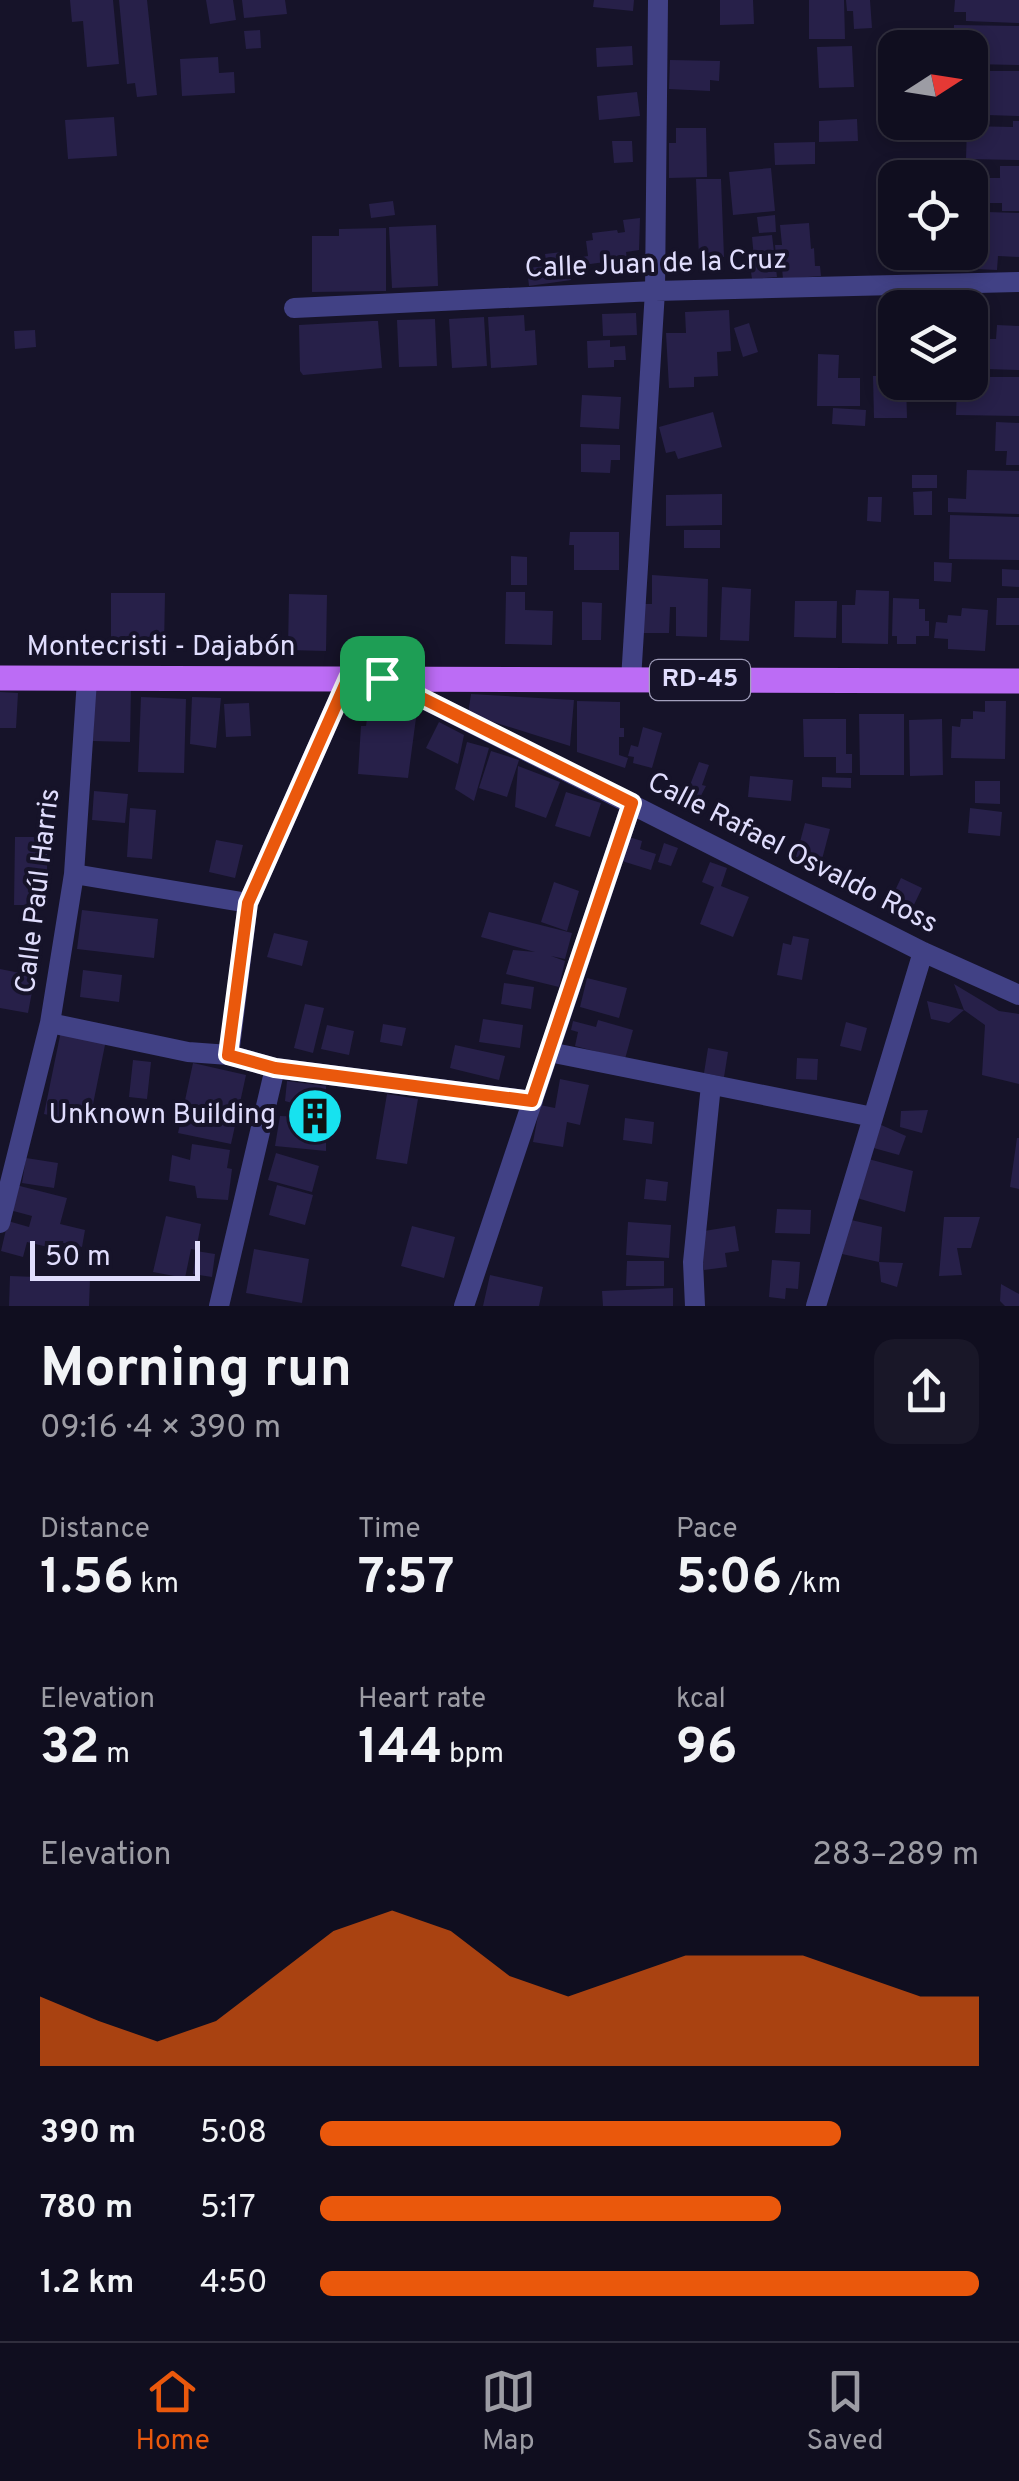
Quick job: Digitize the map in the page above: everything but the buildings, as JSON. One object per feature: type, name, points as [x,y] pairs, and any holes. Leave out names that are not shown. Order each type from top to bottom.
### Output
[{"type":"main road","name":"Montecristi - Dajabón","points":[[0,678],[382,678]]},
{"type":"main road","name":"RD-45","points":[[382,678],[1019,681]]},
{"type":"street","points":[[631,680],[655,291],[658,0]]},
{"type":"street","name":"Calle Juan de la Cruz","points":[[294,308],[655,291],[1019,282]]},
{"type":"street","points":[[228,1055],[248,903],[348,678]]},
{"type":"street","name":"Calle Rafael Osvaldo Ross","points":[[382,678],[923,952],[1019,995]]},
{"type":"street","name":"Calle Paúl Harris","points":[[0,1222],[6,1171],[50,1023],[74,874],[87,680]]},
{"type":"street","points":[[464,1306],[632,803]]},
{"type":"street","points":[[74,874],[248,903]]},
{"type":"street","points":[[816,1306],[923,952]]},
{"type":"street","points":[[50,1023],[188,1052],[228,1055],[275,1068],[532,1101]]},
{"type":"street","points":[[549,1052],[873,1117]]},
{"type":"street","points":[[219,1306],[275,1068]]},
{"type":"street","points":[[695,1306],[693,1262],[711,1085]]},
{"type":"place","name":"Unknown Building","points":[[315,1116]]},
{"type":"route","points":[[348,678],[382,678],[632,803],[532,1101],[275,1068],[228,1055],[248,903],[348,678]]}]
